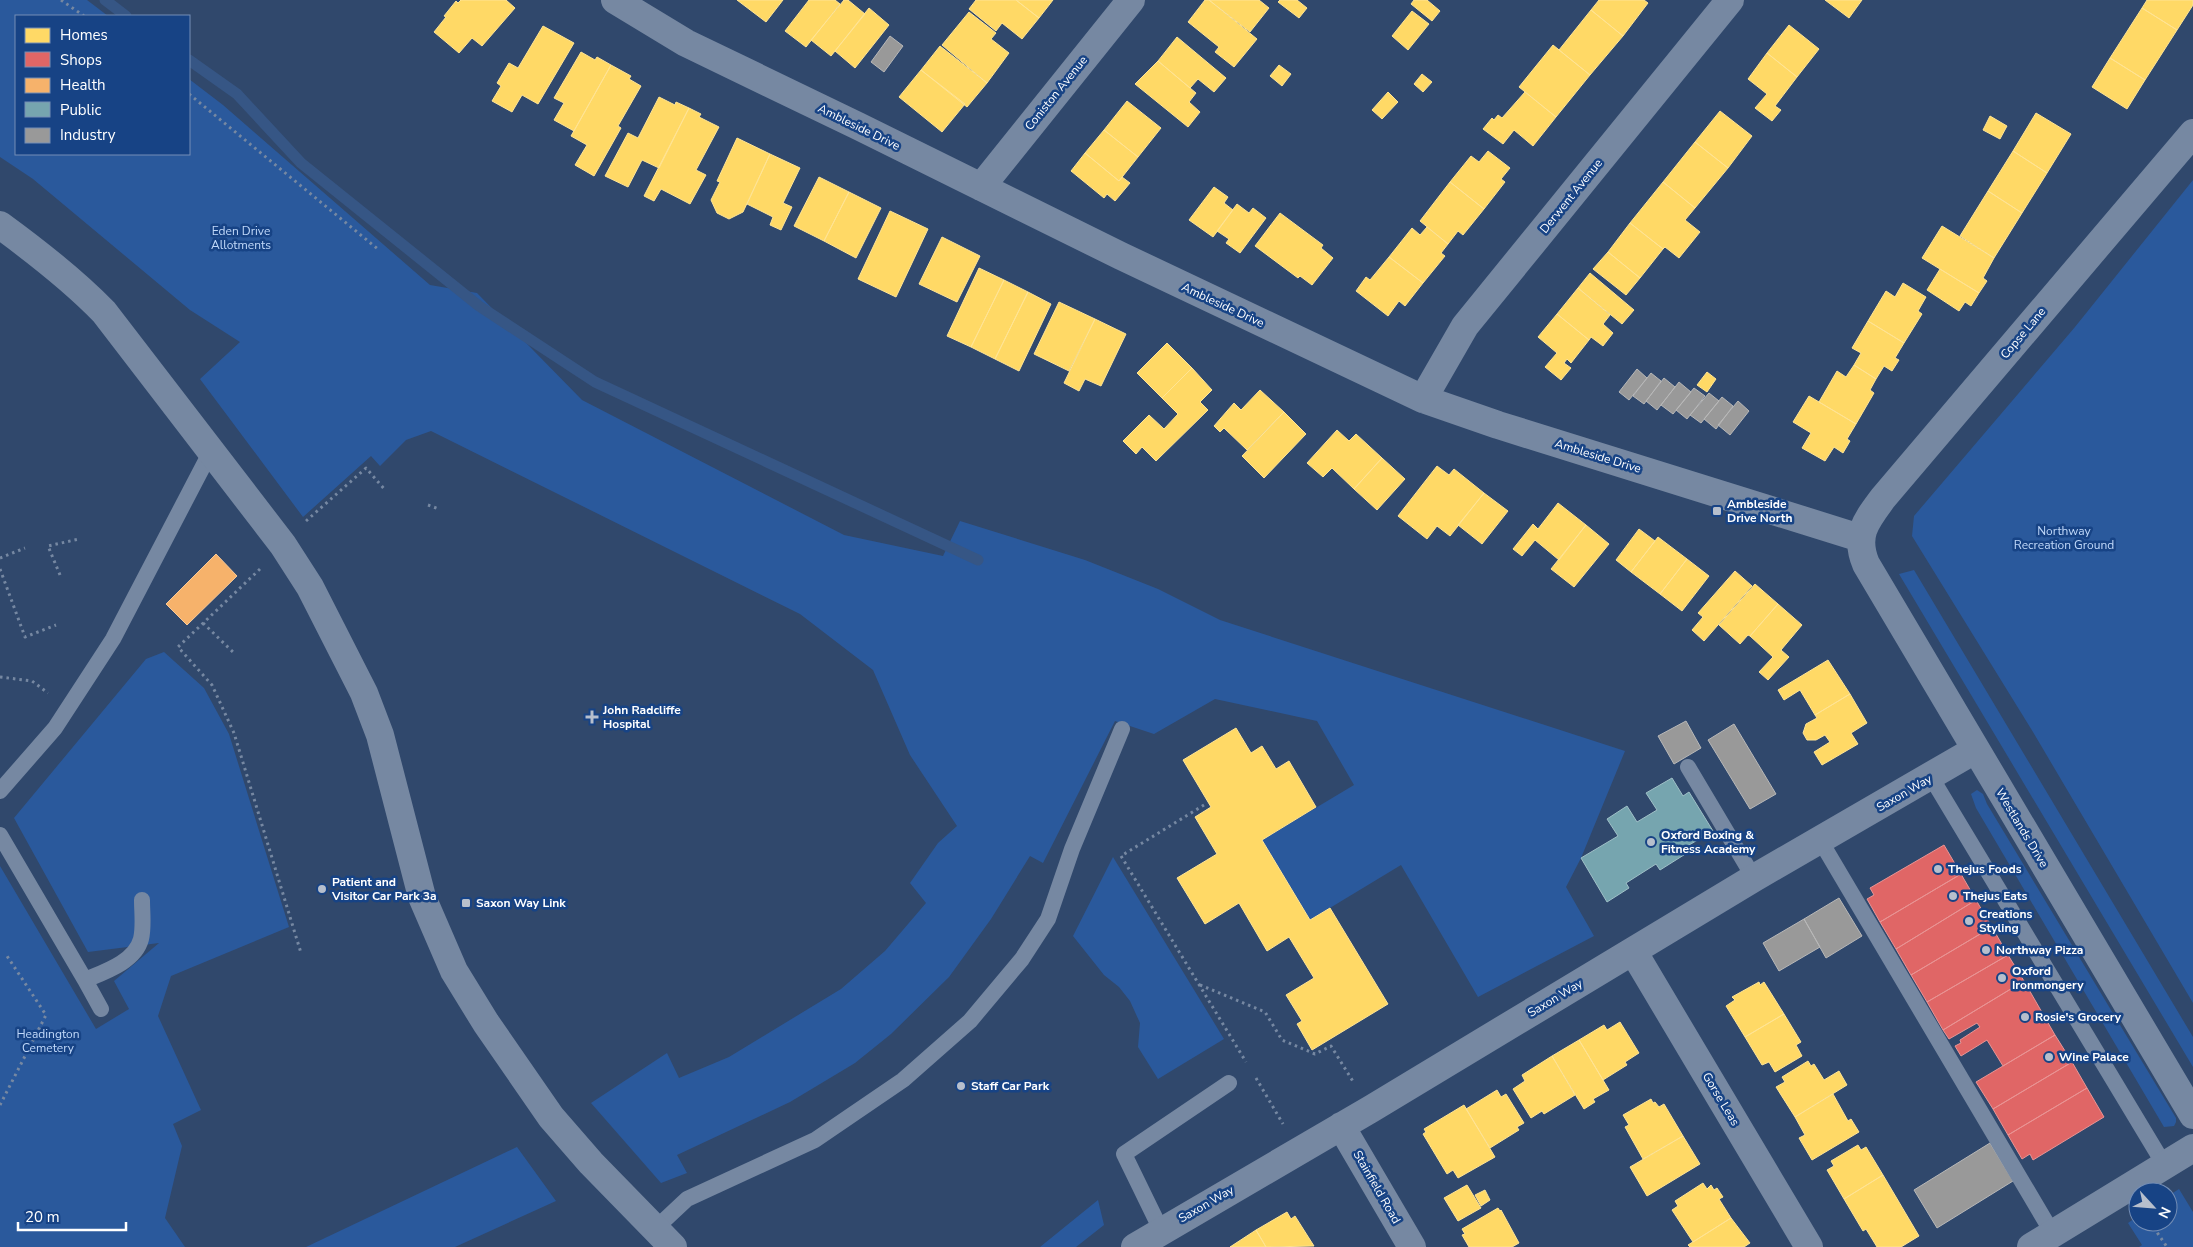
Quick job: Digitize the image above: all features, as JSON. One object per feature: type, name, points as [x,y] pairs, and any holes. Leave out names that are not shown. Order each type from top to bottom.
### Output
[{"type":"street","name":"Ambleside Drive","points":[[615,0],[686,43],[1130,260],[1423,399],[1498,425],[1860,538]]},
{"type":"street","name":"Coniston Avenue","points":[[981,187],[1130,0]]},
{"type":"street","name":"Derwent Avenue","points":[[1423,399],[1466,326],[1730,0]]},
{"type":"street","name":"Copse Lane","points":[[1860,538],[1870,516],[1884,498],[2193,133]]},
{"type":"street","points":[[0,224],[77,284],[104,312],[210,453],[283,545],[310,587],[364,693],[380,735],[422,896],[454,971],[486,1023],[551,1117],[591,1163],[664,1238]]},
{"type":"street","name":"Westlands Drive","points":[[1860,538],[1861,552],[1866,564],[2193,1116]]},
{"type":"street","name":"Saxon Way","points":[[1135,1247],[1161,1230],[1342,1126],[1754,878],[1975,750]]},
{"type":"street","name":"Gorse Leas","points":[[1633,951],[1810,1247]]},
{"type":"street","name":"Stainfield Road","points":[[1342,1126],[1412,1247]]},
{"type":"street","points":[[2042,1240],[2193,1148]]},
{"type":"lane","points":[[0,791],[55,728],[113,639],[210,453]]},
{"type":"lane","points":[[664,1238],[686,1199],[815,1140],[903,1080],[970,1021],[1022,959],[1048,919],[1072,849],[1122,729]]},
{"type":"lane","points":[[1688,767],[1754,878]]},
{"type":"lane","points":[[1931,777],[2165,1166]]},
{"type":"lane","points":[[0,835],[86,980],[100,1010]]},
{"type":"lane","points":[[1820,840],[2042,1240]]},
{"type":"lane","points":[[86,980],[121,963],[134,952],[141,937],[142,900]]},
{"type":"lane","points":[[1161,1230],[1124,1154],[1229,1083]]},
{"type":"path","points":[[61,0],[83,15]]},
{"type":"path","points":[[190,95],[378,250]]},
{"type":"path","points":[[306,521],[366,468],[386,491]]},
{"type":"path","points":[[428,505],[439,509]]},
{"type":"path","points":[[60,575],[48,546],[79,538]]},
{"type":"path","points":[[0,558],[25,548]]},
{"type":"path","points":[[262,568],[178,647],[212,685],[234,732],[301,953]]},
{"type":"path","points":[[0,569],[25,637],[56,625]]},
{"type":"path","points":[[203,623],[233,652]]},
{"type":"path","points":[[0,677],[32,681],[49,694]]},
{"type":"path","points":[[1204,804],[1122,856],[1199,985],[1265,1012],[1282,1040],[1315,1054],[1331,1046],[1370,1109]]},
{"type":"path","points":[[0,1105],[46,1015],[7,956]]},
{"type":"path","points":[[2157,1232],[2167,1247]]},
{"type":"green space","name":"Eden Drive Allotments","points":[[0,0],[87,0],[107,15],[15,15],[15,155],[190,155],[190,80],[223,105],[430,285],[477,293],[582,400],[844,535],[943,556],[960,521],[1085,560],[1158,589],[1220,620],[1625,751],[1581,858],[1566,887],[1594,936],[1478,997],[1401,865],[1310,920],[1262,840],[1354,785],[1317,721],[1215,699],[1154,734],[1115,721],[1043,863],[1030,856],[991,919],[949,977],[891,1034],[855,1063],[790,1102],[677,1155],[687,1173],[661,1183],[591,1103],[667,1053],[679,1078],[729,1057],[841,989],[885,951],[926,903],[910,883],[938,843],[957,826],[910,755],[873,670],[800,614],[431,431],[406,440],[380,466],[371,456],[303,517],[200,379],[240,342],[190,310],[33,179],[0,157]]},
{"type":"green space","name":"Northway Recreation Ground","points":[[2193,180],[2193,1003],[2033,732],[1912,536],[1914,516],[2075,327]]},
{"type":"green space","points":[[1914,570],[2193,1037],[2193,1067],[1899,574]]},
{"type":"green space","name":"Headington Cemetery","points":[[164,652],[204,688],[229,734],[289,927],[171,976],[158,1016],[201,1110],[173,1124],[182,1146],[165,1218],[185,1247],[0,1247],[0,866],[96,1029],[129,1009],[114,981],[159,943],[88,952],[14,818],[146,659]]},
{"type":"green space","points":[[1977,790],[1983,794],[1987,804],[2176,1118],[2174,1126],[2164,1127],[1976,808],[1971,794]]},
{"type":"green space","points":[[1113,857],[1224,1039],[1158,1079],[1138,1047],[1140,1023],[1130,1001],[1119,987],[1104,975],[1073,936]]},
{"type":"green space","points":[[517,1147],[556,1201],[455,1247],[306,1247]]},
{"type":"green space","points":[[2178,1190],[2193,1212],[2193,1247],[2139,1247],[2142,1245],[2134,1232],[2178,1232]]},
{"type":"green space","points":[[1098,1200],[1104,1225],[1076,1247],[1040,1247]]},
{"type":"building: Homes","points":[[461,0],[506,0],[515,8],[482,46],[472,38],[459,53],[434,32],[456,1],[458,3]]},
{"type":"building: Homes","points":[[737,0],[783,0],[766,22]]},
{"type":"building: Homes","points":[[809,0],[835,0],[840,4],[806,47],[785,31]]},
{"type":"building: Homes","points":[[844,0],[848,0],[865,14],[831,56],[811,40]]},
{"type":"building: Homes","points":[[976,0],[1016,0],[1039,18],[1022,39],[1002,23],[996,31],[969,9]]},
{"type":"building: Homes","points":[[1016,0],[1053,0],[1039,18]]},
{"type":"building: Homes","points":[[1205,0],[1209,0],[1257,39],[1234,67],[1215,52],[1219,47],[1188,22]]},
{"type":"building: Homes","points":[[1209,0],[1259,0],[1269,8],[1250,32]]},
{"type":"building: Homes","points":[[1280,0],[1297,0],[1307,8],[1299,18],[1278,2]]},
{"type":"building: Homes","points":[[1414,0],[1427,0],[1440,11],[1432,21],[1411,4]]},
{"type":"building: Homes","points":[[1599,0],[1644,0],[1648,3],[1623,36],[1591,10]]},
{"type":"building: Homes","points":[[1825,0],[1862,0],[1849,18]]},
{"type":"building: Homes","points":[[2147,0],[2193,0],[2193,5],[2177,30],[2142,8]]},
{"type":"building: Homes","points":[[869,8],[889,25],[855,68],[835,51]]},
{"type":"building: Homes","points":[[2142,8],[2177,30],[2145,80],[2110,58]]},
{"type":"building: Homes","points":[[1591,10],[1623,36],[1590,75],[1559,50]]},
{"type":"building: Homes","points":[[1412,11],[1429,24],[1408,50],[1392,36]]},
{"type":"building: Homes","points":[[969,12],[996,33],[991,39],[1009,53],[987,83],[942,45]]},
{"type":"building: Homes","points":[[1789,25],[1819,49],[1797,77],[1767,53]]},
{"type":"building: Homes","points":[[543,26],[574,43],[538,104],[522,95],[512,112],[492,101],[501,86],[497,83],[509,63],[518,68]]},
{"type":"building: Homes","points":[[1177,37],[1226,78],[1214,92],[1198,79],[1190,88],[1158,61]]},
{"type":"building: Homes","points":[[1553,45],[1590,75],[1556,117],[1519,87]]},
{"type":"building: Homes","points":[[940,46],[987,83],[967,107],[921,70]]},
{"type":"building: Homes","points":[[581,52],[595,60],[597,57],[611,65],[574,131],[554,120],[564,103],[554,98]]},
{"type":"building: Homes","points":[[1767,53],[1797,77],[1775,106],[1781,110],[1772,121],[1755,108],[1767,94],[1748,79]]},
{"type":"building: Homes","points":[[2110,58],[2145,80],[2127,109],[2092,87]]},
{"type":"building: Homes","points":[[1158,61],[1196,93],[1189,102],[1200,112],[1188,127],[1135,84]]},
{"type":"building: Homes","points":[[611,65],[631,76],[629,79],[641,86],[618,126],[621,128],[594,176],[575,165],[587,145],[571,136]]},
{"type":"building: Homes","points":[[1279,65],[1291,74],[1282,86],[1270,76]]},
{"type":"building: Homes","points":[[921,70],[965,104],[942,132],[899,97]]},
{"type":"building: Homes","points":[[1422,74],[1432,82],[1423,92],[1414,84]]},
{"type":"building: Homes","points":[[1388,92],[1398,102],[1382,119],[1372,110]]},
{"type":"building: Homes","points":[[1525,92],[1556,117],[1533,146],[1514,130],[1503,144],[1483,129],[1492,118],[1494,120],[1498,115],[1502,118]]},
{"type":"building: Homes","points":[[659,97],[675,105],[676,102],[689,108],[659,168],[642,160],[628,187],[605,176],[628,133],[638,138]]},
{"type":"building: Homes","points":[[1127,101],[1161,128],[1138,157],[1104,130]]},
{"type":"building: Homes","points":[[689,108],[701,114],[699,117],[719,127],[696,170],[706,175],[690,204],[661,189],[654,201],[644,196]]},
{"type":"building: Homes","points":[[1720,111],[1752,136],[1728,168],[1695,142]]},
{"type":"building: Homes","points":[[2036,113],[2071,134],[2047,173],[2013,151]]},
{"type":"building: Homes","points":[[1990,116],[2007,126],[2000,139],[1983,130]]},
{"type":"building: Homes","points":[[1104,130],[1138,157],[1119,181],[1085,153]]},
{"type":"building: Homes","points":[[737,138],[770,154],[743,212],[729,219],[717,213],[711,200],[720,182],[717,181]]},
{"type":"building: Homes","points":[[1695,142],[1728,168],[1695,208],[1663,182]]},
{"type":"building: Homes","points":[[1488,151],[1510,168],[1501,179],[1505,182],[1484,209],[1450,182],[1471,156],[1479,162]]},
{"type":"building: Homes","points":[[2013,151],[2047,173],[2022,213],[1988,191]]},
{"type":"building: Homes","points":[[1085,153],[1119,181],[1122,177],[1130,183],[1115,201],[1107,194],[1104,198],[1071,171]]},
{"type":"building: Homes","points":[[770,154],[800,168],[783,203],[792,207],[781,230],[770,225],[773,217],[747,204]]},
{"type":"building: Homes","points":[[819,177],[849,192],[824,241],[794,226]]},
{"type":"building: Homes","points":[[1450,182],[1484,209],[1463,235],[1458,231],[1448,244],[1420,221]]},
{"type":"building: Homes","points":[[1663,182],[1695,208],[1685,220],[1700,232],[1679,258],[1665,247],[1663,249],[1630,223]]},
{"type":"building: Homes","points":[[1214,187],[1228,197],[1224,203],[1233,210],[1213,237],[1189,220]]},
{"type":"building: Homes","points":[[1988,191],[2022,213],[1994,258],[1960,236]]},
{"type":"building: Homes","points":[[849,192],[881,208],[856,258],[824,241]]},
{"type":"building: Homes","points":[[1237,204],[1249,213],[1253,208],[1266,218],[1240,253],[1226,243],[1229,239],[1217,231]]},
{"type":"building: Homes","points":[[890,211],[928,229],[896,297],[858,279]]},
{"type":"building: Homes","points":[[1280,213],[1323,245],[1321,248],[1333,258],[1312,285],[1300,276],[1298,278],[1255,246]]},
{"type":"building: Homes","points":[[1630,223],[1663,249],[1640,278],[1608,252]]},
{"type":"building: Homes","points":[[1942,226],[1994,258],[1983,278],[1987,281],[1979,293],[1922,258]]},
{"type":"building: Homes","points":[[1427,227],[1448,244],[1441,253],[1445,256],[1423,283],[1389,257],[1412,228],[1420,235]]},
{"type":"building: Homes","points":[[942,237],[980,256],[957,302],[919,284]]},
{"type":"building: Homes","points":[[1608,252],[1640,278],[1626,295],[1593,269]]},
{"type":"building: Homes","points":[[1389,257],[1423,283],[1405,306],[1399,301],[1388,316],[1356,291],[1366,277],[1370,280]]},
{"type":"building: Homes","points":[[979,268],[1004,280],[971,347],[947,336]]},
{"type":"building: Homes","points":[[1940,269],[1979,293],[1971,306],[1965,302],[1959,311],[1927,290]]},
{"type":"building: Homes","points":[[1590,273],[1634,310],[1622,324],[1578,288]]},
{"type":"building: Homes","points":[[1004,280],[1028,292],[995,359],[971,347]]},
{"type":"building: Homes","points":[[1903,283],[1926,297],[1918,311],[1922,314],[1904,343],[1868,321],[1886,291],[1895,297]]},
{"type":"building: Homes","points":[[1578,288],[1610,315],[1603,324],[1613,333],[1603,346],[1591,337],[1589,340],[1557,314]]},
{"type":"building: Homes","points":[[1028,292],[1051,304],[1019,371],[995,359]]},
{"type":"building: Homes","points":[[1059,302],[1095,319],[1069,371],[1034,354]]},
{"type":"building: Homes","points":[[1557,314],[1589,340],[1571,363],[1567,359],[1564,363],[1571,368],[1561,380],[1545,367],[1557,353],[1538,337]]},
{"type":"building: Homes","points":[[1095,319],[1126,334],[1101,386],[1085,379],[1079,391],[1064,383]]},
{"type":"building: Homes","points":[[1868,321],[1904,343],[1895,358],[1899,360],[1892,371],[1884,366],[1876,379],[1854,365],[1861,353],[1852,348]]},
{"type":"building: Homes","points":[[1167,343],[1192,368],[1162,398],[1137,373]]},
{"type":"building: Homes","points":[[1854,365],[1876,379],[1870,390],[1874,393],[1856,424],[1819,402],[1837,371],[1846,377]]},
{"type":"building: Homes","points":[[1192,368],[1212,390],[1200,402],[1208,410],[1156,461],[1142,447],[1136,454],[1123,441],[1149,415],[1164,429],[1178,414],[1162,398]]},
{"type":"building: Homes","points":[[1707,372],[1716,379],[1707,392],[1697,385]]},
{"type":"building: Homes","points":[[1260,390],[1284,412],[1247,450],[1224,428],[1220,432],[1214,426],[1234,403],[1241,410]]},
{"type":"building: Homes","points":[[1809,396],[1856,424],[1847,439],[1850,441],[1843,453],[1834,447],[1825,461],[1802,448],[1811,433],[1793,422]]},
{"type":"building: Homes","points":[[1284,412],[1306,434],[1264,478],[1242,456]]},
{"type":"building: Homes","points":[[1337,430],[1349,441],[1356,434],[1382,458],[1354,489],[1332,468],[1323,477],[1307,463]]},
{"type":"building: Homes","points":[[1382,458],[1405,479],[1377,510],[1354,489]]},
{"type":"building: Homes","points":[[1437,466],[1449,475],[1454,469],[1484,493],[1450,536],[1437,526],[1427,539],[1398,516]]},
{"type":"building: Homes","points":[[1484,493],[1508,511],[1482,544],[1458,525]]},
{"type":"building: Homes","points":[[1558,503],[1586,525],[1559,560],[1535,540],[1522,556],[1513,549],[1533,524],[1538,529]]},
{"type":"building: Homes","points":[[1586,525],[1609,544],[1574,587],[1551,569]]},
{"type":"building: Homes","points":[[1639,529],[1655,541],[1631,572],[1616,560]]},
{"type":"building: Homes","points":[[1658,537],[1687,559],[1660,594],[1631,572]]},
{"type":"building: Homes","points":[[1687,559],[1709,576],[1682,611],[1660,594]]},
{"type":"building: Homes","points":[[1735,571],[1752,586],[1704,641],[1692,630],[1703,617],[1698,613]]},
{"type":"building: Homes","points":[[1755,584],[1778,604],[1750,636],[1748,635],[1740,644],[1719,625]]},
{"type":"building: Homes","points":[[1778,604],[1802,625],[1781,650],[1789,657],[1768,680],[1759,672],[1773,657],[1750,636]]},
{"type":"building: Homes","points":[[1828,660],[1850,694],[1815,715],[1800,690],[1784,700],[1778,690]]},
{"type":"building: Homes","points":[[1850,694],[1867,723],[1851,733],[1858,744],[1822,765],[1814,752],[1830,742],[1825,735],[1816,740],[1807,740],[1803,733],[1806,724],[1817,718],[1815,715]]},
{"type":"building: Homes","points":[[1236,728],[1251,753],[1262,746],[1276,769],[1289,761],[1316,807],[1262,840],[1310,920],[1330,908],[1388,1004],[1312,1050],[1297,1024],[1302,1021],[1286,995],[1314,978],[1289,937],[1267,951],[1239,903],[1205,924],[1177,878],[1217,854],[1195,817],[1211,807],[1183,760]]},
{"type":"building: Homes","points":[[1759,982],[1760,985],[1764,982],[1784,1014],[1745,1037],[1726,1006],[1735,1000],[1732,997]]},
{"type":"building: Homes","points":[[1784,1014],[1801,1042],[1796,1045],[1802,1056],[1775,1072],[1769,1062],[1762,1065],[1745,1037]]},
{"type":"building: Homes","points":[[1620,1022],[1639,1053],[1625,1062],[1627,1065],[1603,1080],[1579,1040],[1604,1025],[1607,1030]]},
{"type":"building: Homes","points":[[1579,1040],[1609,1090],[1593,1099],[1595,1102],[1584,1109],[1552,1056]]},
{"type":"building: Homes","points":[[1552,1056],[1575,1095],[1544,1114],[1542,1111],[1531,1118],[1513,1089],[1525,1081],[1522,1075]]},
{"type":"building: Homes","points":[[1808,1061],[1811,1066],[1814,1064],[1824,1080],[1839,1071],[1847,1085],[1795,1117],[1776,1087],[1785,1082],[1782,1077]]},
{"type":"building: Homes","points":[[1497,1090],[1501,1097],[1506,1094],[1524,1123],[1517,1127],[1519,1130],[1490,1148],[1466,1109]]},
{"type":"building: Homes","points":[[1833,1094],[1848,1121],[1851,1119],[1859,1132],[1812,1160],[1799,1138],[1805,1135],[1795,1117]]},
{"type":"building: Homes","points":[[1651,1099],[1659,1107],[1664,1104],[1683,1136],[1643,1159],[1625,1127],[1629,1125],[1623,1115]]},
{"type":"building: Homes","points":[[1464,1105],[1495,1157],[1458,1178],[1453,1170],[1447,1174],[1423,1134],[1426,1132],[1424,1129]]},
{"type":"building: Homes","points":[[1683,1136],[1700,1164],[1647,1196],[1630,1167]]},
{"type":"building: Homes","points":[[1858,1145],[1861,1150],[1866,1147],[1883,1175],[1844,1199],[1827,1170],[1834,1166],[1831,1161]]},
{"type":"building: Homes","points":[[1883,1175],[1919,1236],[1901,1247],[1877,1247],[1866,1229],[1863,1231],[1844,1199]]},
{"type":"building: Homes","points":[[1703,1183],[1707,1189],[1711,1185],[1714,1190],[1717,1188],[1723,1197],[1719,1199],[1731,1218],[1693,1242],[1672,1210],[1678,1206],[1675,1201]]},
{"type":"building: Homes","points":[[1467,1185],[1481,1208],[1458,1221],[1444,1198]]},
{"type":"building: Homes","points":[[1485,1190],[1490,1200],[1481,1206],[1475,1195]]},
{"type":"building: Homes","points":[[1498,1208],[1501,1210],[1519,1243],[1512,1247],[1469,1247],[1462,1235],[1465,1234],[1462,1229]]},
{"type":"building: Homes","points":[[1287,1212],[1291,1219],[1295,1216],[1314,1246],[1266,1247],[1256,1230]]},
{"type":"building: Homes","points":[[1731,1218],[1750,1243],[1744,1247],[1690,1247],[1688,1245]]},
{"type":"building: Homes","points":[[1256,1230],[1266,1247],[1230,1247]]},
{"type":"building: Shops","points":[[1944,845],[1961,874],[1880,922],[1867,899],[1874,895],[1870,888]]},
{"type":"building: Shops","points":[[1961,874],[1976,900],[1896,949],[1880,922]]},
{"type":"building: Shops","points":[[1976,900],[1992,927],[1911,975],[1896,949]]},
{"type":"building: Shops","points":[[1992,927],[2008,955],[1927,1002],[1911,975]]},
{"type":"building: Shops","points":[[2008,955],[2024,981],[1943,1030],[1927,1002]]},
{"type":"building: Shops","points":[[2024,981],[2055,1035],[2003,1066],[1987,1040],[1961,1056],[1955,1046],[1961,1043],[1960,1040],[1980,1027],[1977,1023],[1949,1039],[1943,1030]]},
{"type":"building: Shops","points":[[2055,1035],[2072,1062],[1993,1109],[1976,1082]]},
{"type":"building: Shops","points":[[2072,1062],[2087,1088],[2008,1135],[1993,1109]]},
{"type":"building: Shops","points":[[2087,1088],[2104,1117],[2033,1160],[2030,1154],[2022,1159],[2008,1135]]},
{"type":"building: Health","points":[[216,554],[237,576],[187,625],[166,604]]},
{"type":"building: Public","name":"Oxford Boxing & Fitness Academy","points":[[1672,778],[1683,796],[1689,792],[1713,831],[1684,848],[1687,853],[1660,870],[1656,864],[1626,883],[1629,888],[1607,902],[1581,858],[1618,836],[1607,819],[1627,806],[1637,822],[1657,810],[1646,793]]},
{"type":"building: Industry","points":[[890,36],[903,46],[884,72],[871,62]]},
{"type":"building: Industry","points":[[1637,369],[1647,378],[1629,400],[1619,392]]},
{"type":"building: Industry","points":[[1651,373],[1661,381],[1644,404],[1633,396]]},
{"type":"building: Industry","points":[[1664,378],[1675,387],[1657,410],[1646,401]]},
{"type":"building: Industry","points":[[1679,382],[1691,392],[1673,414],[1661,405]]},
{"type":"building: Industry","points":[[1694,388],[1705,396],[1687,419],[1676,410]]},
{"type":"building: Industry","points":[[1709,393],[1719,401],[1701,423],[1690,415]]},
{"type":"building: Industry","points":[[1722,397],[1733,406],[1716,429],[1704,419]]},
{"type":"building: Industry","points":[[1738,401],[1749,411],[1730,435],[1718,425]]},
{"type":"building: Industry","points":[[1686,721],[1701,748],[1674,764],[1658,736]]},
{"type":"building: Industry","points":[[1734,724],[1776,794],[1750,809],[1708,740]]},
{"type":"building: Industry","points":[[1839,898],[1862,936],[1826,958],[1804,919]]},
{"type":"building: Industry","points":[[1804,919],[1820,947],[1779,971],[1763,943]]},
{"type":"building: Industry","points":[[1990,1143],[2013,1181],[1937,1228],[1914,1190]]},
{"type":"waterway","points":[[105,0],[125,15]]},
{"type":"waterway","points":[[190,61],[237,94],[301,163],[479,306],[595,382],[978,560]]},
{"type":"place","name":"Ambleside Drive North","points":[[1717,511]]},
{"type":"place","name":"John Radcliffe Hospital","points":[[592,717]]},
{"type":"place","name":"Oxford Boxing & Fitness Academy","points":[[1651,842]]},
{"type":"place","name":"Thejus Foods","points":[[1938,869]]},
{"type":"place","name":"Patient and Visitor Car Park 3a","points":[[322,889]]},
{"type":"place","name":"Thejus Eats","points":[[1953,896]]},
{"type":"place","name":"Saxon Way Link","points":[[466,903]]},
{"type":"place","name":"Creations Styling","points":[[1969,921]]},
{"type":"place","name":"Northway Pizza","points":[[1986,950]]},
{"type":"place","name":"Oxford Ironmongery","points":[[2002,978]]},
{"type":"place","name":"Rosie's Grocery","points":[[2025,1017]]},
{"type":"place","name":"Wine Palace","points":[[2049,1057]]},
{"type":"place","name":"Staff Car Park","points":[[961,1086]]}]
